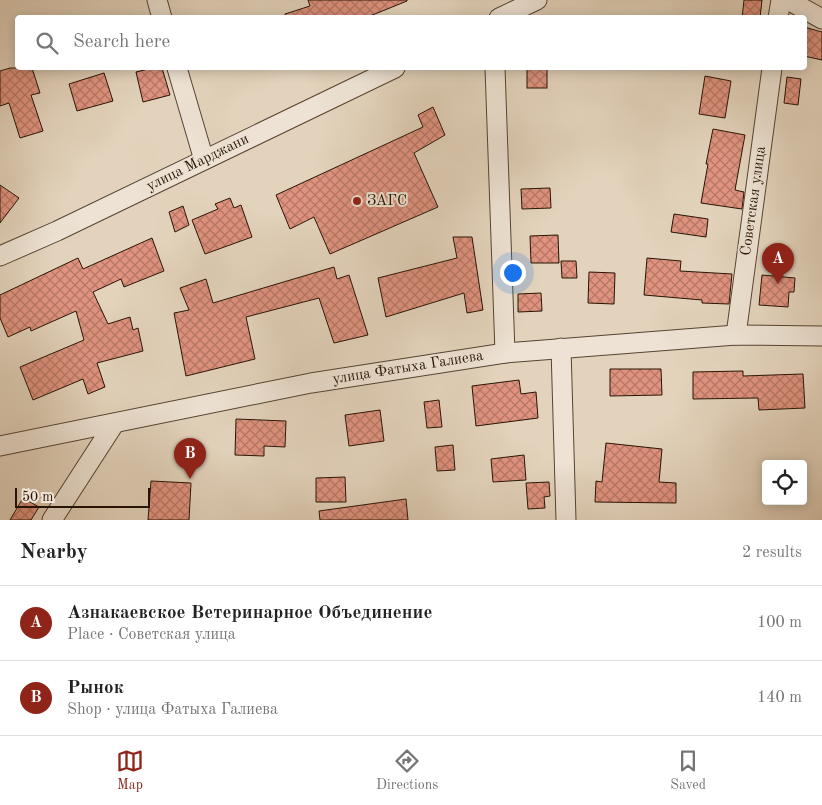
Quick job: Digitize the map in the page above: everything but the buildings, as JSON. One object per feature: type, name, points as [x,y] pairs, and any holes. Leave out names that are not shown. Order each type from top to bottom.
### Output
[{"type":"street","points":[[157,0],[161,15]]},
{"type":"street","points":[[505,15],[537,0]]},
{"type":"street","points":[[778,15],[780,0]]},
{"type":"street","points":[[788,0],[822,19]]},
{"type":"street","points":[[178,70],[204,160]]},
{"type":"street","name":"улица Марджани","points":[[0,256],[391,70]]},
{"type":"street","points":[[495,70],[505,353]]},
{"type":"street","name":"Советская улица","points":[[736,335],[772,70]]},
{"type":"street","name":"улица Фатыха Галиева","points":[[0,446],[311,383],[505,353],[736,335],[822,336]]},
{"type":"street","points":[[561,348],[566,520]]},
{"type":"street","points":[[52,520],[114,424]]},
{"type":"place","name":"ЗАГС","points":[[357,201]]},
{"type":"place","name":"Азнакаевское Ветеринарное Объединение","points":[[778,284]]},
{"type":"place","name":"Рынок","points":[[190,479]]}]
